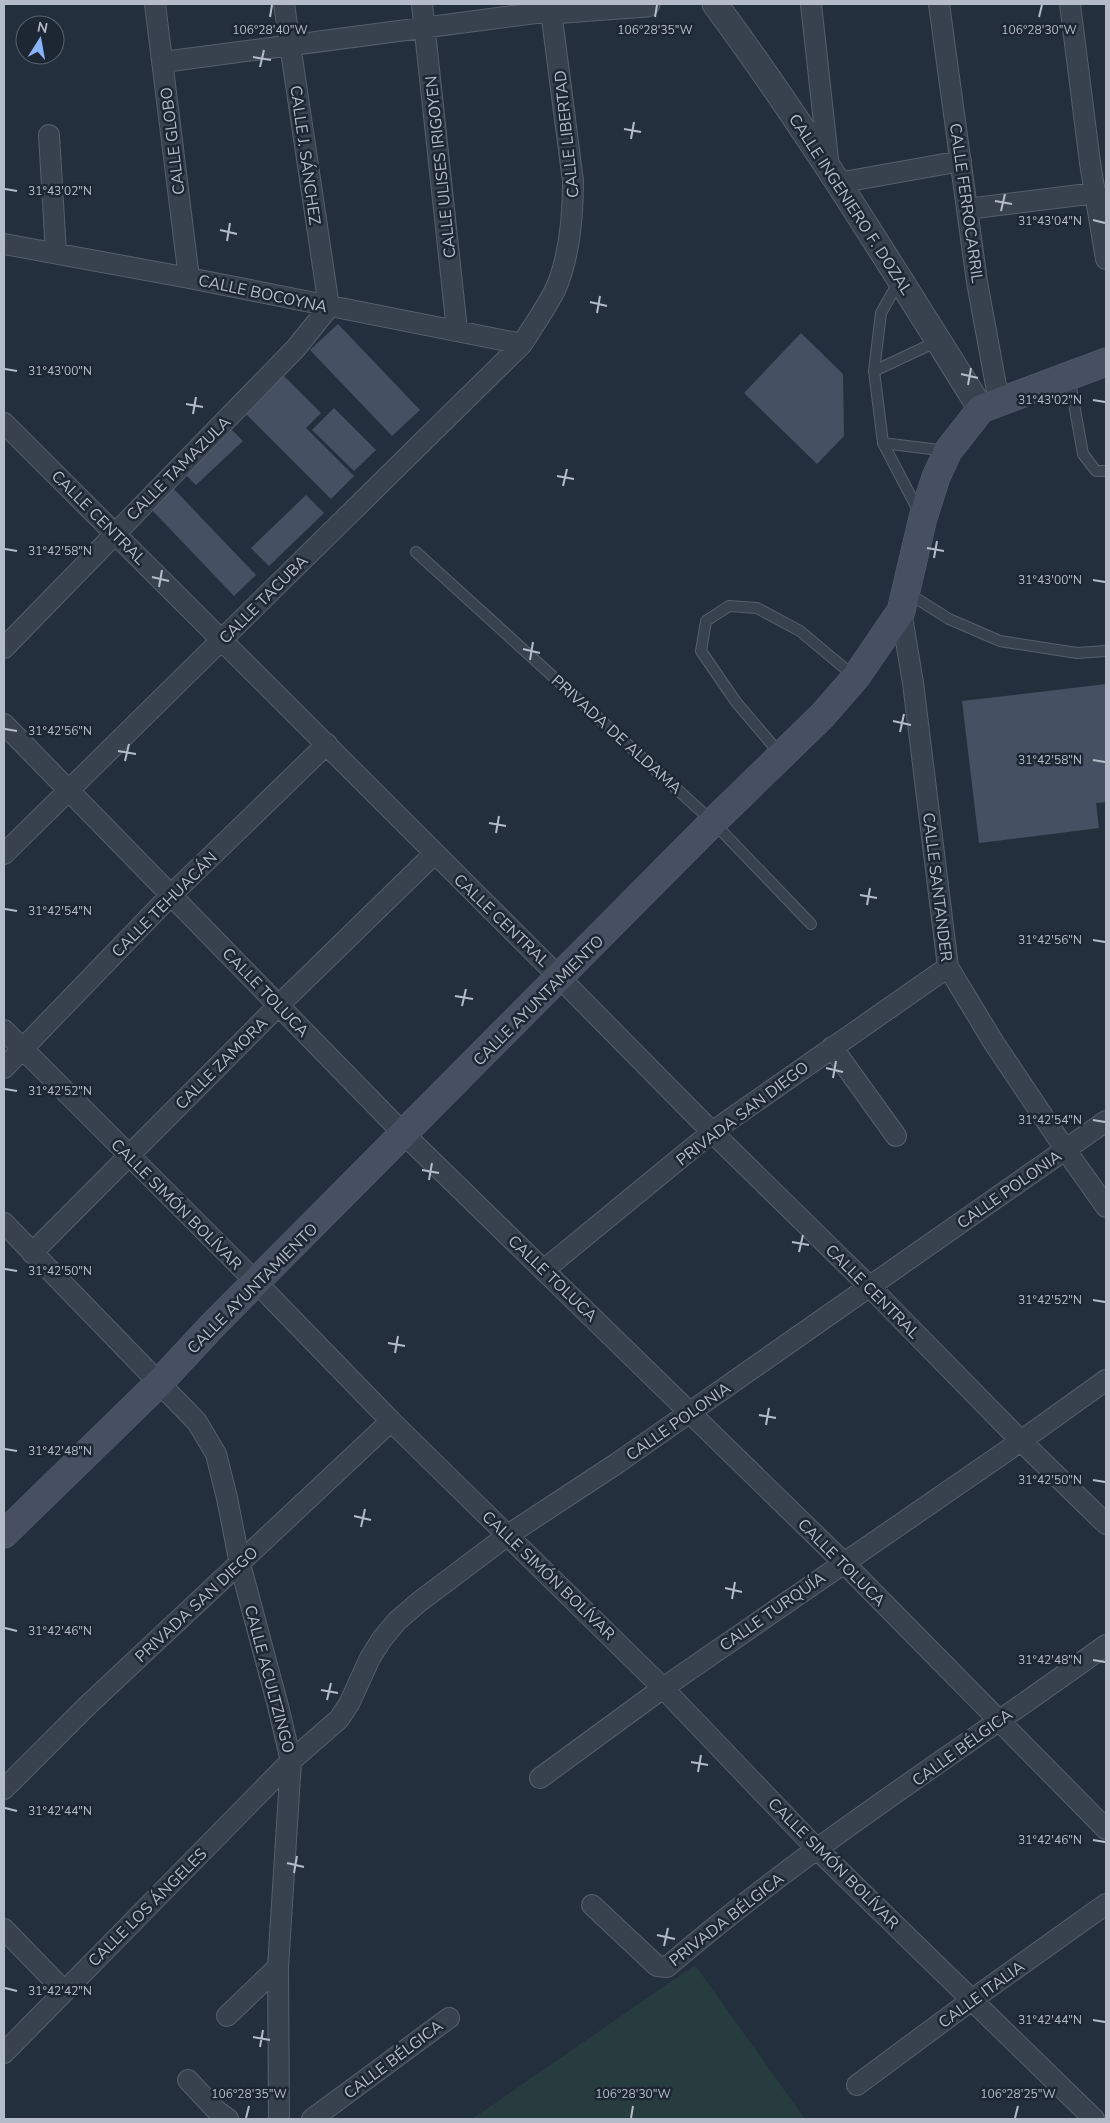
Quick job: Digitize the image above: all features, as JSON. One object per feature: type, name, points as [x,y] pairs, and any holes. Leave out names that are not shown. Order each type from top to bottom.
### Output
[{"type":"main road","points":[[990,405],[1106,362]]},
{"type":"main road","name":"CALLE AYUNTAMIENTO","points":[[5,1532],[158,1384],[213,1326],[714,822],[822,716],[856,677],[903,601],[922,518],[936,477],[948,451],[990,405]]},
{"type":"street","name":"CALLE GLOBO","points":[[155,4],[189,278]]},
{"type":"street","name":"CALLE J. SÁNCHEZ","points":[[284,4],[329,307]]},
{"type":"street","name":"CALLE ULISES IRIGOYEN","points":[[422,4],[457,330]]},
{"type":"street","points":[[163,62],[425,27],[551,7],[647,4]]},
{"type":"street","name":"CALLE INGENIERO F. DOZAL","points":[[715,4],[762,68],[938,341],[990,405]]},
{"type":"street","points":[[811,4],[833,176],[961,161]]},
{"type":"street","name":"CALLE FERROCARRIL","points":[[939,4],[977,282],[990,405]]},
{"type":"street","points":[[1070,4],[1098,162],[1096,193],[1106,259]]},
{"type":"street","name":"CALLE LIBERTAD","points":[[522,344],[556,288],[568,243],[573,206],[573,181],[551,7]]},
{"type":"street","points":[[49,135],[56,253]]},
{"type":"street","points":[[967,209],[1096,193]]},
{"type":"street","name":"CALLE BOCOYNA","points":[[4,244],[189,278],[522,344]]},
{"type":"street","name":"CALLE TAMAZULA","points":[[4,648],[296,348],[329,307]]},
{"type":"street","name":"CALLE TACUBA","points":[[4,854],[522,344]]},
{"type":"street","name":"CALLE CENTRAL","points":[[4,423],[1106,1524]]},
{"type":"street","name":"CALLE SANTANDER","points":[[903,601],[948,967],[994,1042],[1106,1207]]},
{"type":"street","name":"CALLE TOLUCA","points":[[4,724],[404,1134],[545,1269],[843,1562],[1106,1828]]},
{"type":"street","name":"CALLE TEHUACÁN","points":[[4,1068],[171,894],[327,744]]},
{"type":"street","name":"CALLE ZAMORA","points":[[32,1253],[279,1005],[434,854]]},
{"type":"street","name":"PRIVADA SAN DIEGO","points":[[545,1269],[712,1132],[948,967]]},
{"type":"street","name":"CALLE SIMÓN BOLÍVAR","points":[[4,1030],[257,1283],[391,1421],[663,1688],[818,1850],[1094,2119]]},
{"type":"street","points":[[832,1047],[896,1136]]},
{"type":"street","name":"CALLE POLONIA","points":[[291,1761],[339,1719],[349,1704],[382,1639],[397,1621],[419,1602],[508,1535],[616,1464],[1106,1121]]},
{"type":"street","name":"CALLE ACULTZINGO","points":[[4,1223],[158,1384],[197,1422],[216,1454],[240,1564],[291,1761],[278,1966],[279,2119]]},
{"type":"street","name":"CALLE TURQUÍA","points":[[540,1778],[663,1688],[1021,1441],[1106,1380]]},
{"type":"street","name":"PRIVADA SAN DIEGO","points":[[4,1789],[87,1706],[391,1421]]},
{"type":"street","name":"CALLE BÉLGICA","points":[[818,1850],[1106,1645]]},
{"type":"street","name":"CALLE LOS ÁNGELES","points":[[4,2053],[291,1761]]},
{"type":"street","name":"PRIVADA BÉLGICA","points":[[592,1905],[656,1966],[667,1967],[706,1934],[818,1850]]},
{"type":"street","name":"CALLE ITALIA","points":[[857,2085],[1106,1904]]},
{"type":"street","points":[[4,1929],[64,1991]]},
{"type":"street","points":[[226,2016],[278,1966]]},
{"type":"street","name":"CALLE BÉLGICA","points":[[312,2119],[449,2018]]},
{"type":"street","points":[[188,2080],[217,2111],[228,2119]]},
{"type":"lane","points":[[900,280],[882,313],[874,371],[883,443],[922,518]]},
{"type":"lane","points":[[874,371],[938,341]]},
{"type":"lane","points":[[1069,376],[1083,454],[1096,472],[1106,471]]},
{"type":"lane","points":[[883,443],[948,451]]},
{"type":"lane","name":"PRIVADA DE ALDAMA","points":[[416,552],[714,822],[810,924]]},
{"type":"lane","points":[[903,601],[950,618],[1000,641],[1077,653],[1106,651]]},
{"type":"lane","points":[[781,756],[736,702],[701,651],[706,621],[729,606],[757,608],[800,631],[856,677]]},
{"type":"green space","points":[[695,1965],[805,2119],[472,2119]]},
{"type":"building","points":[[338,324],[420,410],[392,436],[310,350]]},
{"type":"building","points":[[801,333],[843,374],[844,436],[817,464],[744,393]]},
{"type":"building","points":[[282,374],[321,413],[306,428],[354,476],[331,499],[244,412]]},
{"type":"building","points":[[334,408],[376,450],[354,471],[312,430]]},
{"type":"building","points":[[230,428],[243,441],[196,485],[183,472]]},
{"type":"building","points":[[172,487],[256,575],[234,596],[150,508]]},
{"type":"building","points":[[306,495],[324,513],[269,566],[251,548]]},
{"type":"building","points":[[1106,684],[1106,802],[1096,803],[1099,828],[979,843],[962,701]]}]
